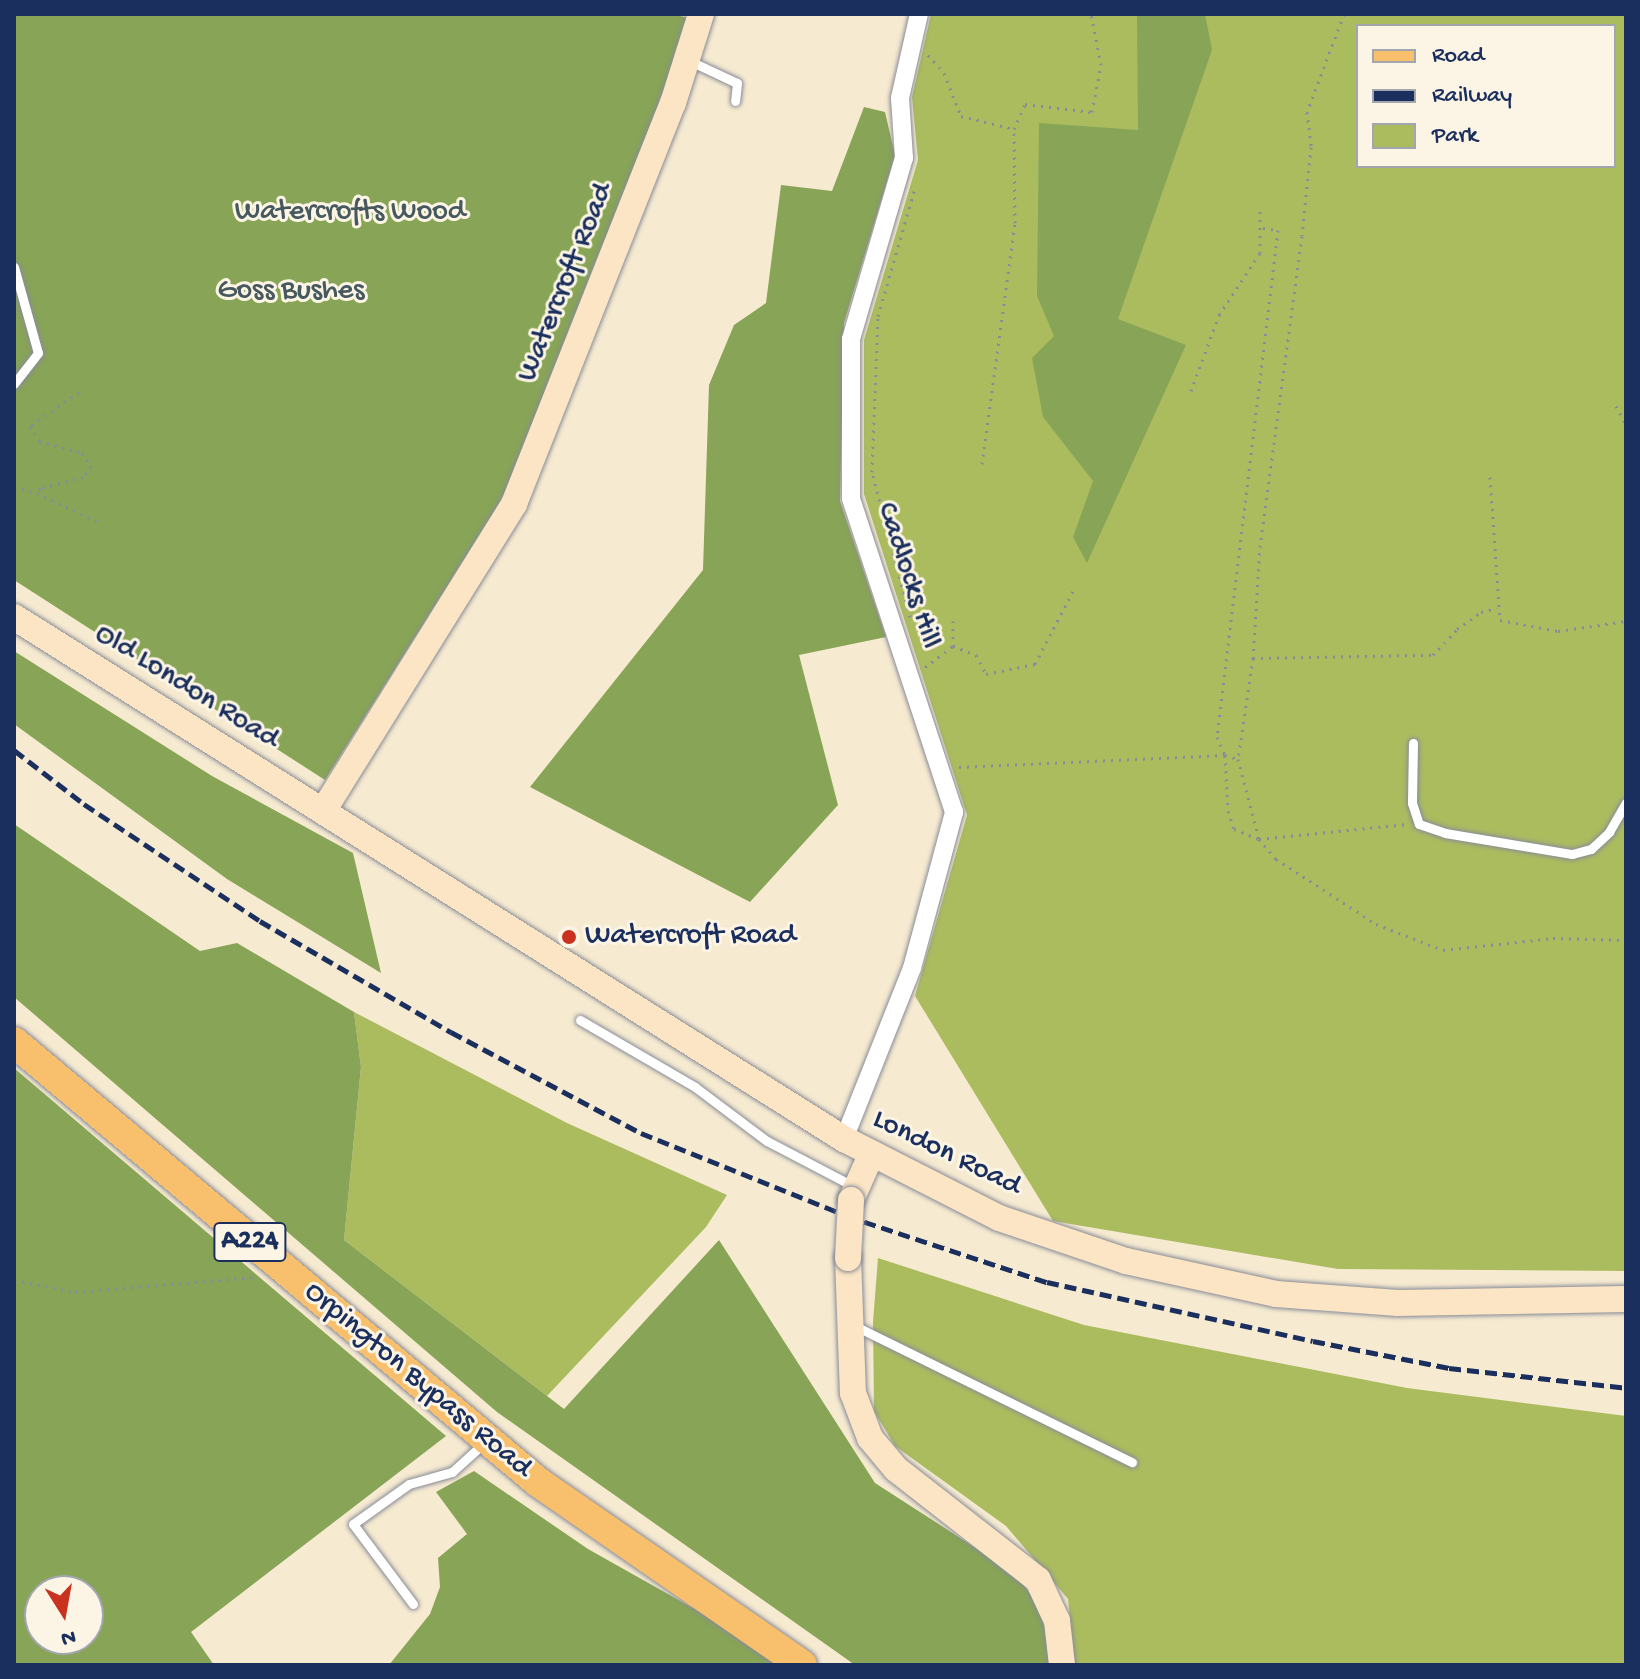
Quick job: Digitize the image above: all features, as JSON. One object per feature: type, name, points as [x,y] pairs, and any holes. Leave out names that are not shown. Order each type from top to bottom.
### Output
[{"type":"main road","name":"Orpington Bypass Road","points":[[14,1042],[486,1441],[587,1518],[802,1665]]},
{"type":"street","name":"Watercroft Road","points":[[323,811],[514,504],[687,60],[701,14]]},
{"type":"street","name":"Cadlocks Hill","points":[[844,1139],[912,968],[954,812],[851,498],[851,339],[904,158],[900,98],[919,14]]},
{"type":"street","name":"Old London Road","points":[[14,617],[323,811]]},
{"type":"street","name":"London Road","points":[[323,811],[871,1155],[956,1199],[1038,1232],[1126,1261],[1231,1286],[1368,1302],[1626,1299]]},
{"type":"street","points":[[871,1155],[853,1194],[848,1258],[853,1393],[876,1447],[896,1469],[1038,1580],[1057,1621],[1062,1665]]},
{"type":"lane","points":[[687,60],[737,83],[735,101]]},
{"type":"lane","points":[[14,267],[38,353],[14,384]]},
{"type":"lane","points":[[1413,743],[1412,803],[1419,824],[1572,854],[1600,840],[1626,803]]},
{"type":"lane","points":[[580,1020],[695,1087],[767,1141],[853,1194]]},
{"type":"lane","points":[[850,1323],[1132,1462]]},
{"type":"lane","points":[[413,1604],[353,1524],[409,1484],[452,1472],[486,1441]]},
{"type":"path","points":[[982,464],[1015,223],[1014,129],[1025,104],[1092,112],[1101,65],[1091,14]]},
{"type":"path","points":[[1344,14],[1307,112],[1311,147],[1260,545],[1253,658],[1238,759],[1259,839],[1276,859],[1376,924],[1443,950],[1553,938],[1626,940]]},
{"type":"path","points":[[922,65],[925,52],[944,73],[961,116],[1014,129]]},
{"type":"path","points":[[910,618],[872,472],[878,316],[914,193],[914,177]]},
{"type":"path","points":[[1191,391],[1219,315],[1260,253],[1263,228],[1260,206]]},
{"type":"path","points":[[1263,228],[1278,230],[1217,737],[1225,755],[1234,829],[1259,839],[1374,823],[1419,824]]},
{"type":"path","points":[[37,493],[40,488],[83,477],[91,466],[82,453],[39,441],[30,426],[79,392]]},
{"type":"path","points":[[1616,406],[1626,425]]},
{"type":"path","points":[[1490,477],[1500,620],[1509,625],[1558,631],[1626,621]]},
{"type":"path","points":[[14,487],[37,493],[98,522]]},
{"type":"path","points":[[953,646],[976,655],[986,674],[1035,664],[1074,589]]},
{"type":"path","points":[[1253,658],[1433,655],[1457,629],[1497,608]]},
{"type":"path","points":[[953,621],[953,646]]},
{"type":"path","points":[[925,667],[953,646]]},
{"type":"path","points":[[922,656],[930,682]]},
{"type":"path","points":[[941,768],[1225,755],[1238,759]]},
{"type":"path","points":[[14,1280],[75,1292],[289,1275]]},
{"type":"green space","name":"Goss Bushes","points":[[14,14],[672,14],[693,19],[502,499],[325,780],[14,580]]},
{"type":"green space","points":[[931,14],[1626,14],[1626,1271],[1338,1269],[1053,1221],[915,996],[967,815],[864,494],[864,340],[918,160],[912,97]]},
{"type":"green space","points":[[1137,14],[1205,14],[1212,50],[1118,319],[1186,345],[1087,563],[1073,537],[1093,481],[1043,417],[1032,358],[1054,336],[1037,296],[1039,123],[1138,130]]},
{"type":"green space","points":[[864,107],[885,112],[895,155],[844,323],[840,501],[886,637],[799,655],[838,805],[750,902],[530,787],[703,570],[709,385],[734,325],[766,303],[781,185],[832,191]]},
{"type":"green space","points":[[14,651],[212,776],[353,853],[381,973],[227,879],[14,724]]},
{"type":"green space","points":[[14,824],[200,951],[237,943],[354,1012],[361,1067],[344,1240],[564,1409],[719,1240],[875,1483],[1013,1572],[1043,1610],[1053,1665],[855,1665],[497,1412],[14,997]]},
{"type":"green space","points":[[354,1012],[567,1123],[727,1195],[706,1227],[547,1396],[344,1240],[361,1067]]},
{"type":"green space","points":[[14,1068],[446,1436],[191,1632],[214,1665],[14,1665]]},
{"type":"green space","points":[[878,1258],[1084,1325],[1407,1388],[1626,1416],[1626,1665],[1075,1665],[1068,1599],[1006,1526],[895,1446],[874,1411],[873,1322]]},
{"type":"green space","points":[[474,1471],[588,1549],[732,1630],[781,1665],[389,1665],[430,1614],[440,1587],[438,1558],[467,1534],[436,1492]]},
{"type":"railway","points":[[14,750],[84,804],[260,921],[451,1032],[641,1133],[847,1216],[1047,1282],[1313,1341],[1449,1368],[1626,1388]]},
{"type":"place","name":"Watercroft Road","points":[[569,937]]},
{"type":"park label","name":"Watercrofts Wood","points":[[350,213]]}]
